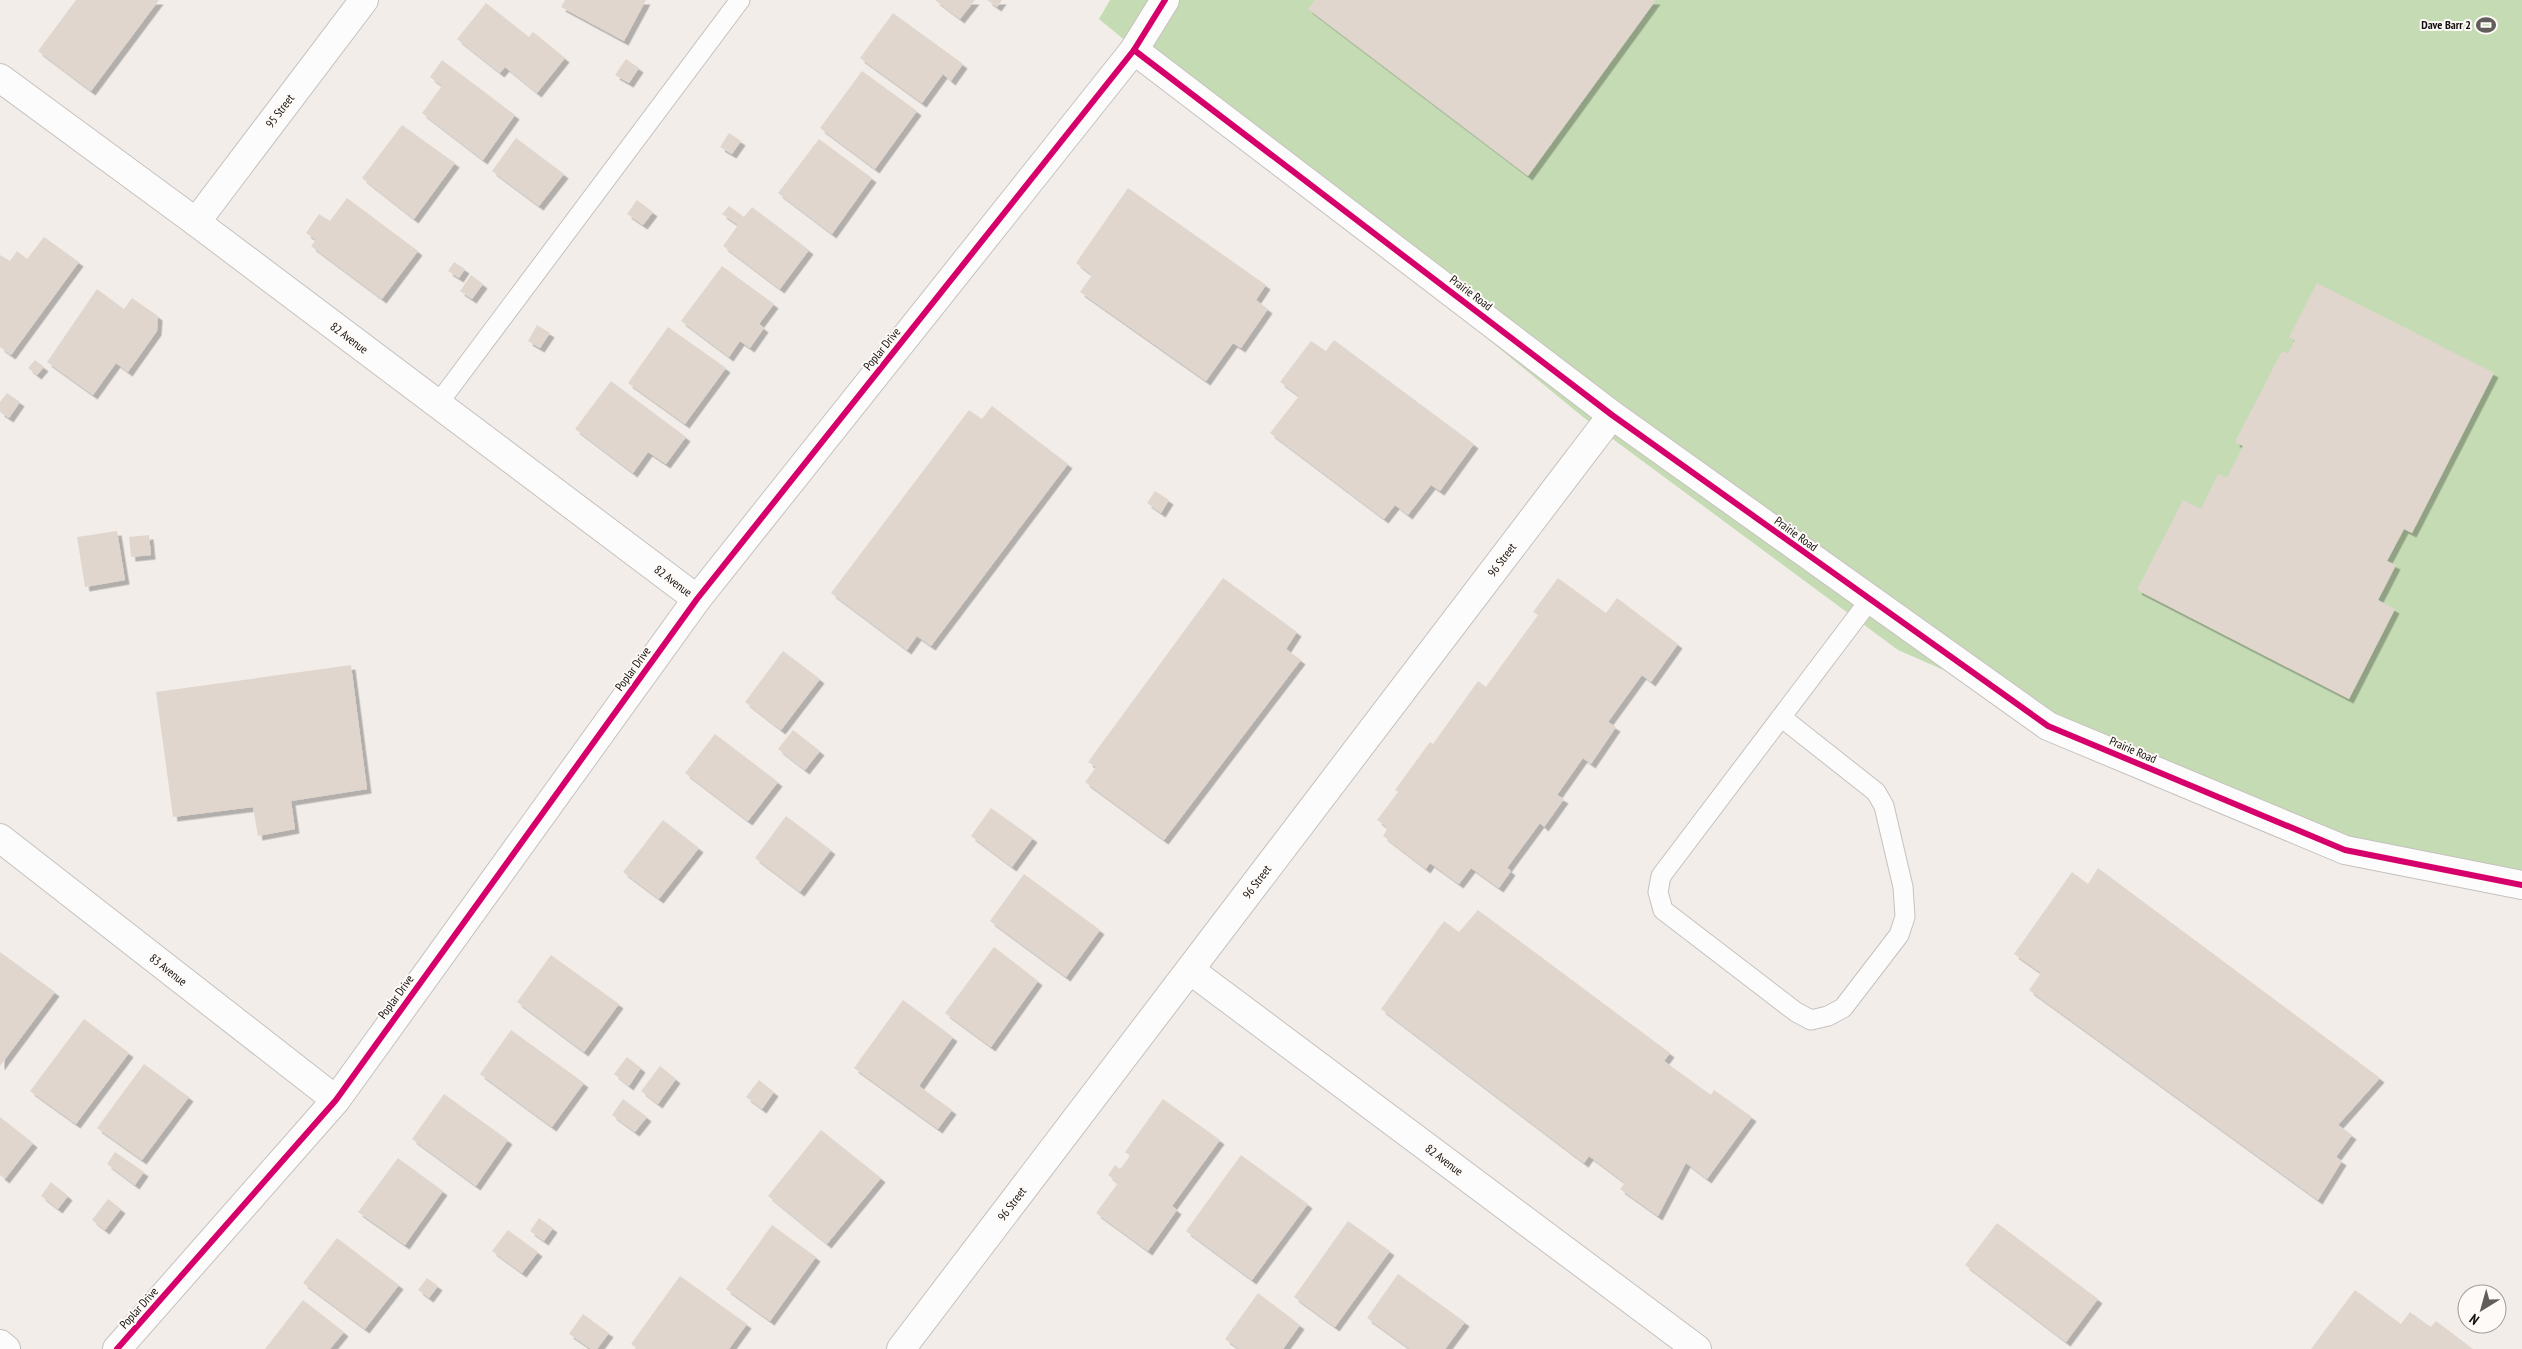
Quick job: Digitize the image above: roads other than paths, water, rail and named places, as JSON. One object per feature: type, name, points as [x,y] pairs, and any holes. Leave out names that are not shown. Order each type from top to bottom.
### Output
[{"type":"street","name":"95 Street","points":[[196,222],[364,0]]},
{"type":"street","name":"Poplar Drive","points":[[117,1349],[336,1100],[697,599],[1134,50],[1165,0]]},
{"type":"street","name":"Prairie Road","points":[[1134,50],[1612,415],[1869,601],[2048,726],[2345,850],[2522,885]]},
{"type":"street","name":"82 Avenue","points":[[0,78],[196,222],[697,599]]},
{"type":"street","name":"96 Street","points":[[901,1349],[1612,415]]},
{"type":"street","name":"83 Avenue","points":[[0,838],[336,1100]]},
{"type":"street","name":"82 Avenue","points":[[1190,970],[1697,1349]]},
{"type":"street","points":[[0,1344],[6,1349]]},
{"type":"lane","points":[[437,404],[740,0]]},
{"type":"lane","points":[[1781,717],[1876,792],[1884,806],[1902,887],[1905,917],[1899,935],[1842,1008],[1828,1016],[1811,1020],[1796,1012],[1663,910],[1658,892],[1661,876],[1781,717],[1869,601]]},
{"type":"place","name":"Dave Barr 2","points":[[2486,25]]}]
